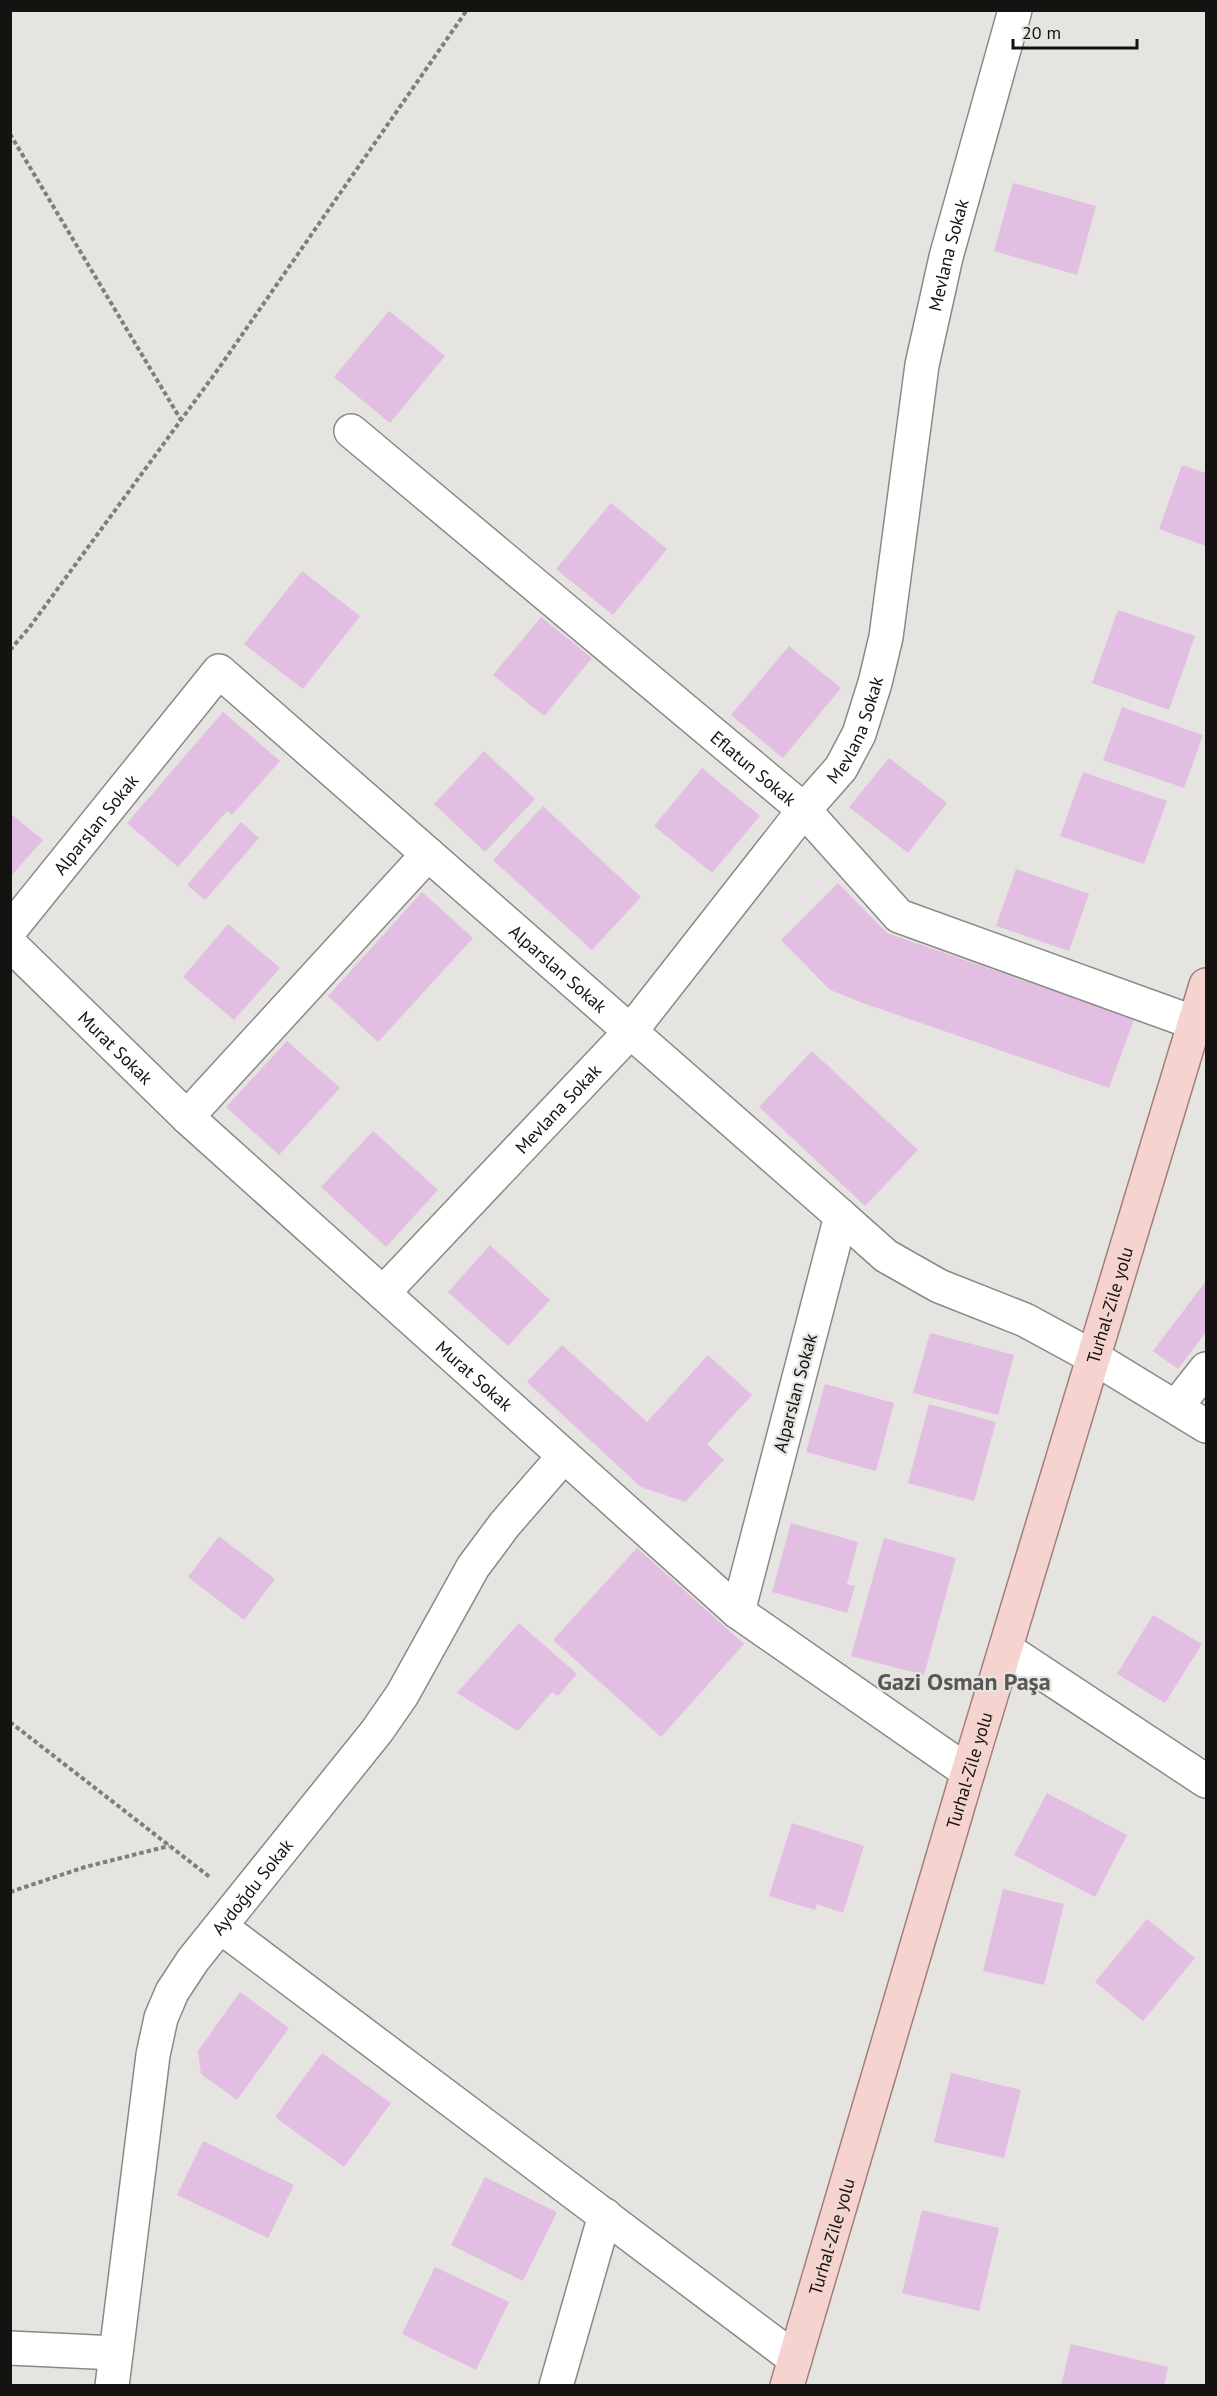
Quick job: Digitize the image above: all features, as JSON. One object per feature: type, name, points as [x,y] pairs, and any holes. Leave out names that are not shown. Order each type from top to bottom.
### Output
[{"type":"main road","name":"Turhal-Zile yolu","points":[[791,2372],[968,1772],[1206,985]]},
{"type":"street","name":"Mevlana Sokak","points":[[383,1293],[630,1032],[804,810],[842,768],[859,734],[886,637],[922,365],[945,257],[1015,10]]},
{"type":"street","name":"Eflatun Sokak","points":[[351,431],[804,810],[899,916],[1195,1023]]},
{"type":"street","name":"Alparslan Sokak","points":[[10,930],[219,671],[841,1216],[738,1612]]},
{"type":"street","points":[[187,1117],[428,854]]},
{"type":"street","name":"Murat Sokak","points":[[10,944],[187,1117],[738,1612],[968,1772]]},
{"type":"street","points":[[841,1216],[886,1256],[939,1286],[1025,1320],[1093,1356],[1206,1426]]},
{"type":"street","points":[[1176,1407],[1206,1369]]},
{"type":"street","name":"Aydoğdu Sokak","points":[[112,2385],[153,2055],[161,2018],[177,1984],[193,1960],[377,1731],[402,1695],[473,1567],[505,1524],[564,1456]]},
{"type":"street","points":[[1006,1649],[1206,1781]]},
{"type":"street","points":[[221,1927],[604,2215],[791,2372]]},
{"type":"street","points":[[556,2385],[604,2215]]},
{"type":"street","points":[[10,2348],[116,2353]]},
{"type":"path","points":[[10,650],[181,420],[467,10]]},
{"type":"path","points":[[10,134],[181,420]]},
{"type":"path","points":[[10,1722],[241,1901]]},
{"type":"path","points":[[10,1892],[85,1867],[169,1845]]},
{"type":"building","points":[[1013,183],[1096,206],[1077,275],[994,251]]},
{"type":"building","points":[[389,311],[445,356],[390,423],[334,377]]},
{"type":"building","points":[[1182,465],[1206,473],[1206,546],[1159,529]]},
{"type":"building","points":[[611,503],[667,549],[613,615],[556,569]]},
{"type":"building","points":[[302,571],[360,616],[303,689],[244,644]]},
{"type":"building","points":[[1118,610],[1195,636],[1169,710],[1092,683]]},
{"type":"building","points":[[541,617],[592,658],[544,716],[493,675]]},
{"type":"building","points":[[789,646],[841,688],[783,758],[731,715]]},
{"type":"building","points":[[1122,707],[1203,735],[1184,788],[1103,760]]},
{"type":"building","points":[[223,712],[280,761],[232,815],[227,811],[178,867],[127,823]]},
{"type":"building","points":[[484,751],[535,799],[485,852],[434,804]]},
{"type":"building","points":[[889,758],[947,803],[908,853],[849,807]]},
{"type":"building","points":[[702,768],[760,816],[712,873],[654,826]]},
{"type":"building","points":[[1083,772],[1167,801],[1144,864],[1060,836]]},
{"type":"building","points":[[543,806],[641,897],[592,950],[493,860]]},
{"type":"building","points":[[10,813],[43,840],[10,877]]},
{"type":"building","points":[[241,822],[259,838],[205,900],[187,885]]},
{"type":"building","points":[[1016,869],[1089,894],[1069,951],[996,926]]},
{"type":"building","points":[[838,883],[887,933],[1134,1019],[1109,1088],[830,990],[781,940]]},
{"type":"building","points":[[422,892],[473,938],[378,1042],[328,996]]},
{"type":"building","points":[[228,924],[280,968],[234,1020],[183,977]]},
{"type":"building","points":[[287,1041],[340,1088],[279,1155],[226,1107]]},
{"type":"building","points":[[812,1051],[918,1150],[865,1206],[759,1107]]},
{"type":"building","points":[[373,1131],[438,1190],[386,1247],[321,1187]]},
{"type":"building","points":[[490,1245],[550,1300],[508,1346],[448,1292]]},
{"type":"building","points":[[1206,1281],[1206,1332],[1178,1369],[1153,1351]]},
{"type":"building","points":[[930,1333],[1014,1355],[998,1415],[913,1393]]},
{"type":"building","points":[[562,1345],[647,1422],[708,1355],[752,1395],[707,1444],[724,1460],[685,1502],[641,1487],[527,1382]]},
{"type":"building","points":[[825,1384],[894,1403],[876,1471],[806,1452]]},
{"type":"building","points":[[929,1404],[996,1422],[974,1501],[908,1483]]},
{"type":"building","points":[[791,1523],[858,1542],[847,1584],[855,1586],[847,1613],[772,1592]]},
{"type":"building","points":[[219,1536],[275,1579],[244,1620],[188,1577]]},
{"type":"building","points":[[884,1538],[956,1558],[924,1675],[851,1656]]},
{"type":"building","points":[[637,1548],[744,1644],[661,1737],[553,1640]]},
{"type":"building","points":[[1153,1615],[1202,1644],[1165,1703],[1117,1674]]},
{"type":"building","points":[[519,1623],[577,1674],[558,1696],[552,1692],[518,1731],[457,1693]]},
{"type":"building","points":[[1047,1793],[1127,1835],[1095,1897],[1014,1855]]},
{"type":"building","points":[[792,1823],[864,1846],[843,1913],[817,1904],[815,1910],[769,1896]]},
{"type":"building","points":[[1003,1889],[1064,1904],[1044,1985],[983,1971]]},
{"type":"building","points":[[1147,1919],[1195,1958],[1143,2021],[1095,1982]]},
{"type":"building","points":[[240,1992],[289,2028],[237,2100],[201,2074],[198,2051]]},
{"type":"building","points":[[322,2053],[391,2103],[344,2167],[275,2117]]},
{"type":"building","points":[[951,2073],[1021,2090],[1004,2158],[934,2142]]},
{"type":"building","points":[[203,2141],[294,2185],[268,2238],[177,2195]]},
{"type":"building","points":[[485,2177],[557,2212],[523,2281],[451,2245]]},
{"type":"building","points":[[922,2210],[999,2228],[979,2311],[902,2293]]},
{"type":"building","points":[[435,2267],[509,2302],[476,2370],[402,2334]]},
{"type":"building","points":[[1071,2344],[1168,2367],[1164,2386],[1061,2386]]},
{"type":"district","name":"Gazi Osman Paşa","points":[[964,1681]]}]
